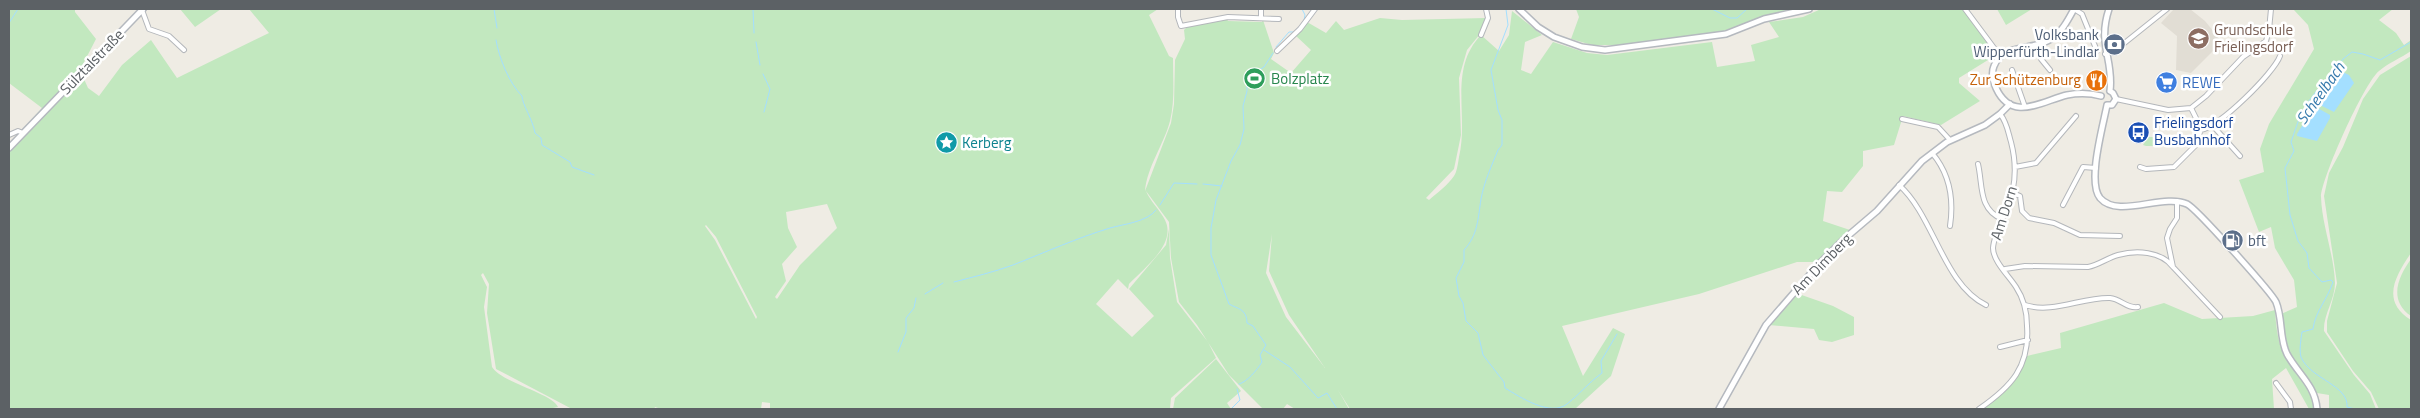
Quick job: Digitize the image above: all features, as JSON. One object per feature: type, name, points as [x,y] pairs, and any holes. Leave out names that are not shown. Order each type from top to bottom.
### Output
[{"type":"main road","name":"Sülztalstraße","points":[[9,148],[143,9]]},
{"type":"main road","points":[[1519,9],[1538,27],[1554,37],[1582,47],[1605,50],[1726,34],[1764,19],[1809,9]]},
{"type":"main road","points":[[2074,9],[2057,34],[2036,46],[2012,50],[2000,56],[1994,65],[1993,77],[2000,94],[2010,104],[2025,108],[2073,94],[2101,96]]},
{"type":"main road","points":[[2109,9],[2103,35],[2111,81],[2110,91]]},
{"type":"main road","points":[[2101,96],[2105,91],[2115,94],[2116,99],[2114,103],[2107,105]]},
{"type":"main road","points":[[2101,96],[2103,103],[2107,105]]},
{"type":"main road","name":"Am Dimberg","points":[[1719,409],[1776,311],[1839,243],[1877,211],[1932,153],[1950,140],[1977,130],[2000,114],[2010,104]]},
{"type":"main road","points":[[2107,105],[2096,168],[2096,191],[2105,202],[2120,206],[2177,201],[2196,210],[2274,300],[2286,352],[2314,391],[2316,409]]},
{"type":"street","name":"Sülztalstraße","points":[[143,9],[149,29],[169,36],[184,50]]},
{"type":"street","points":[[1178,9],[1181,26],[1228,17],[1279,19]]},
{"type":"street","points":[[1260,9],[1260,18]]},
{"type":"street","points":[[1277,51],[1300,29],[1315,9]]},
{"type":"street","points":[[1481,34],[1488,18],[1486,9]]},
{"type":"street","points":[[1965,9],[2000,56]]},
{"type":"street","points":[[2074,9],[2082,14],[2097,51]]},
{"type":"street","points":[[2105,54],[2117,49],[2167,9]]},
{"type":"street","points":[[2116,99],[2168,110],[2191,108],[2206,96],[2243,56],[2266,40],[2271,9]]},
{"type":"street","points":[[2036,46],[2041,59],[2050,70]]},
{"type":"street","points":[[2201,130],[2213,126],[2270,74],[2280,56]]},
{"type":"street","points":[[2012,70],[2025,108]]},
{"type":"street","points":[[2140,167],[2146,169],[2174,167],[2197,144],[2201,130],[2198,119],[2191,108]]},
{"type":"street","name":"Am Dorn","points":[[1979,409],[2004,389],[2014,376],[2025,360],[2028,340],[2025,305],[2005,269],[1997,259],[1993,246],[2013,193],[2016,167],[2005,120],[2000,114]]},
{"type":"street","name":"Am Dorn","points":[[2016,167],[2036,163],[2076,116]]},
{"type":"street","points":[[1902,119],[1938,127],[1950,140]]},
{"type":"street","points":[[2213,126],[2240,156]]},
{"type":"street","points":[[9,135],[18,131],[23,133]]},
{"type":"street","points":[[1932,153],[1946,170],[1950,226]]},
{"type":"street","points":[[1978,164],[1984,204],[1991,212],[2002,219]]},
{"type":"street","points":[[2063,205],[2083,167],[2096,168]]},
{"type":"street","points":[[1900,185],[1914,200],[1933,238],[1959,280],[1976,300],[1986,305]]},
{"type":"street","points":[[2013,193],[2020,196],[2022,211],[2025,217],[2063,226],[2080,235],[2120,236]]},
{"type":"street","points":[[2173,268],[2167,238],[2177,218],[2177,201]]},
{"type":"street","points":[[2005,269],[2025,266],[2088,267],[2097,266],[2120,254],[2156,254],[2167,259],[2173,268],[2220,317]]},
{"type":"street","points":[[2025,305],[2049,306],[2112,298],[2133,308],[2138,307]]},
{"type":"street","points":[[2000,347],[2028,340]]},
{"type":"street","points":[[2276,383],[2290,402],[2291,409]]},
{"type":"shaded area","name":"Grundschule Frielingsdorf","points":[[2174,9],[2190,9],[2205,21],[2222,42],[2191,73],[2176,70],[2177,36],[2161,23]]},
{"type":"green space","points":[[9,9],[75,9],[75,12],[96,39],[80,70],[88,88],[99,96],[122,65],[151,40],[177,78],[269,33],[249,9],[1158,9],[1149,15],[1169,56],[1173,58],[1172,113],[1164,138],[1152,164],[1145,191],[1171,123],[1174,104],[1175,60],[1185,39],[1184,30],[1188,26],[1227,19],[1228,21],[1262,22],[1263,20],[1274,53],[1271,59],[1291,73],[1311,50],[1295,35],[1307,22],[1326,33],[1336,21],[1344,30],[1380,18],[1402,20],[1486,18],[1480,34],[1467,50],[1459,78],[1461,135],[1454,169],[1426,198],[1429,200],[1449,183],[1457,170],[1461,141],[1462,125],[1462,78],[1471,48],[1481,35],[1499,51],[1509,35],[1512,11],[1542,35],[1525,42],[1521,70],[1531,74],[1553,42],[1587,53],[1607,55],[1712,42],[1717,67],[1755,61],[1751,45],[1779,37],[1769,22],[1803,17],[1821,9],[1963,9],[1996,55],[1959,78],[1959,83],[1980,101],[1941,125],[1903,116],[1894,145],[1863,151],[1863,166],[1842,192],[1827,191],[1823,221],[1850,230],[1818,262],[1797,262],[1699,294],[1562,326],[1583,376],[1613,328],[1625,334],[1611,376],[1575,409],[1350,409],[1338,390],[1349,409],[1295,409],[1287,404],[1283,409],[1263,409],[1229,375],[1208,343],[1216,358],[1171,398],[1170,409],[770,409],[770,403],[762,402],[761,409],[661,409],[655,407],[654,409],[572,409],[496,369],[487,313],[489,284],[483,273],[481,275],[487,287],[484,307],[492,367],[497,373],[506,378],[547,397],[558,407],[548,409],[9,409],[9,144],[42,108],[9,83]],"holes":[[[1146,191],[1169,222],[1171,258],[1179,302],[1207,341],[1177,302],[1170,258],[1169,229],[1166,245],[1129,289],[1154,316],[1132,337],[1096,304],[1118,279],[1128,289],[1129,284],[1157,255],[1167,238],[1168,229],[1165,220]],[[827,204],[837,228],[800,265],[777,299],[775,297],[786,281],[782,264],[797,247],[788,228],[786,212]],[[705,226],[716,237],[757,317],[756,319],[715,240]],[[1272,234],[1269,271],[1289,315],[1325,368],[1286,317],[1266,273]]]},
{"type":"green space","points":[[180,9],[221,9],[195,27]]},
{"type":"green space","points":[[1576,9],[1804,9],[1767,15],[1721,32],[1622,45],[1592,45],[1571,39],[1579,17]]},
{"type":"green space","points":[[1997,9],[2032,9],[2006,25]]},
{"type":"green space","points":[[2293,9],[2393,9],[2379,20],[2396,33],[2404,45],[2411,40],[2411,51],[2386,65],[2372,79],[2354,111],[2335,152],[2321,197],[2323,219],[2333,261],[2335,283],[2325,319],[2324,331],[2354,375],[2370,394],[2376,409],[2329,409],[2329,395],[2317,393],[2288,350],[2281,314],[2297,307],[2294,280],[2275,248],[2271,227],[2259,232],[2239,180],[2264,172],[2260,149],[2269,124],[2314,49],[2308,25]]},
{"type":"green space","points":[[2411,56],[2411,253],[2396,279],[2393,296],[2401,313],[2411,320],[2411,409],[2379,409],[2371,392],[2353,371],[2327,332],[2327,321],[2337,283],[2324,196],[2329,173],[2343,147],[2363,99],[2380,75]]},
{"type":"green space","points":[[2148,137],[2167,137],[2167,146],[2143,145]]},
{"type":"green space","points":[[2411,259],[2411,316],[2399,303],[2397,296],[2402,273]]},
{"type":"green space","points":[[1796,293],[1833,306],[1854,317],[1854,335],[1832,342],[1819,340],[1814,329],[1769,325]]},
{"type":"green space","points":[[2164,303],[2202,319],[2253,316],[2275,310],[2281,347],[2310,393],[2314,409],[2309,409],[2286,368],[2272,379],[2274,409],[1980,409],[2014,379],[2027,356],[2061,348],[2060,333]]},
{"type":"green space","points":[[1216,359],[1241,391],[1227,403],[1231,409],[1173,409],[1175,398]]},
{"type":"water","points":[[2343,72],[2349,75],[2354,83],[2334,112],[2316,103],[2316,100]]},
{"type":"water","points":[[2314,106],[2330,115],[2317,141],[2297,136]]},
{"type":"waterway","points":[[9,23],[18,9]]},
{"type":"waterway","points":[[494,9],[497,28]]},
{"type":"waterway","points":[[753,9],[754,33]]},
{"type":"waterway","points":[[1302,9],[1305,15],[1304,20]]},
{"type":"waterway","points":[[1506,9],[1508,25],[1491,70],[1498,110],[1502,120],[1502,145],[1498,150],[1486,180],[1475,232],[1464,250],[1464,262],[1456,278],[1466,321],[1478,333],[1483,355],[1504,382],[1505,388],[1535,404],[1552,408],[1567,404],[1602,373],[1601,361],[1617,334]]},
{"type":"waterway","points":[[1712,9],[1730,18],[1737,18],[1747,9]]},
{"type":"waterway","points":[[1276,47],[1289,32],[1294,32],[1301,25]]},
{"type":"waterway","points":[[496,40],[505,70],[522,96],[535,133],[541,138],[542,145],[570,162],[572,167],[594,175]]},
{"type":"waterway","points":[[756,42],[760,65]]},
{"type":"waterway","name":"Scheelbach","points":[[2355,409],[2347,407],[2346,399],[2342,393],[2312,371],[2301,357],[2302,332],[2313,329],[2316,317],[2333,282],[2331,280],[2322,282],[2309,268],[2307,253],[2298,241],[2290,215],[2285,168],[2294,151],[2291,142],[2299,119],[2308,102],[2322,84],[2329,80],[2343,59],[2352,52],[2380,60],[2411,42]]},
{"type":"waterway","points":[[1239,384],[1255,372],[1260,365],[1262,362],[1260,355],[1266,345],[1253,326],[1247,323],[1244,312],[1229,304],[1211,255],[1211,228],[1216,200],[1231,161],[1240,145],[1244,129],[1243,106],[1247,91],[1247,81],[1259,73],[1259,70],[1264,67],[1273,53]]},
{"type":"waterway","points":[[763,74],[770,89],[764,112]]},
{"type":"waterway","points":[[1160,205],[1174,183],[1197,184]]},
{"type":"waterway","points":[[1203,184],[1222,186]]},
{"type":"waterway","points":[[954,282],[1006,268],[1086,236],[1141,220],[1156,210]]},
{"type":"waterway","points":[[925,294],[943,283]]},
{"type":"waterway","points":[[898,352],[906,332],[906,318],[914,308],[916,298]]},
{"type":"waterway","points":[[1264,350],[1290,367],[1318,398],[1327,393],[1337,409]]},
{"type":"waterway","points":[[1231,409],[1240,400],[1237,389]]},
{"type":"place","name":"Grundschule Frielingsdorf","points":[[2198,39]]},
{"type":"place","name":"Volksbank Wipperfürth-Lindlar","points":[[2115,44]]},
{"type":"place","name":"Bolzplatz","points":[[1255,79]]},
{"type":"place","name":"Zur Schützenburg","points":[[2097,80]]},
{"type":"place","name":"REWE","points":[[2166,83]]},
{"type":"place","name":"Frielingsdorf Busbahnhof","points":[[2138,132]]},
{"type":"place","name":"Kerberg","points":[[946,143]]},
{"type":"place","name":"bft","points":[[2232,241]]}]
